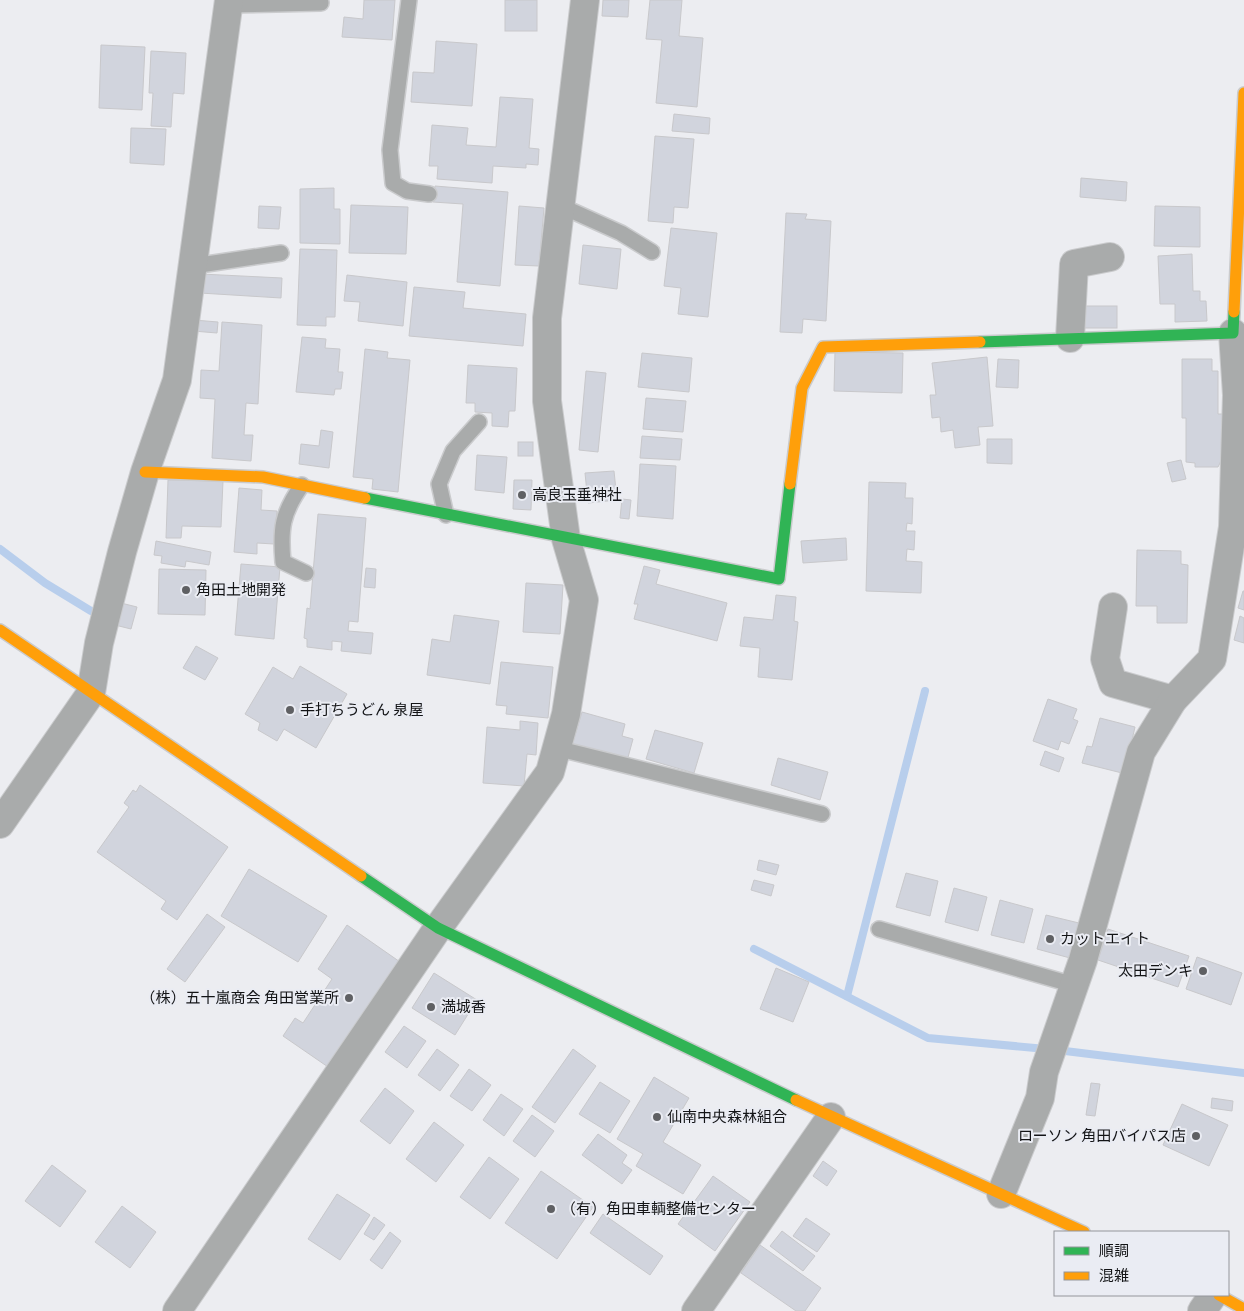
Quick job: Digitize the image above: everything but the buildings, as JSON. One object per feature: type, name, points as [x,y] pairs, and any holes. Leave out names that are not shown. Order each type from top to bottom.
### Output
[{"type":"street","points":[[177,1311],[438,928],[550,772],[566,714],[584,600],[566,539],[547,401],[547,318],[585,0]]},
{"type":"street","points":[[0,824],[91,692],[99,643],[145,472],[177,380],[229,2]]},
{"type":"street","points":[[1001,1194],[1040,1098],[1044,1072],[1074,985],[1141,752],[1173,700],[1212,659],[1233,527],[1244,93]]},
{"type":"street","points":[[1070,338],[1074,264],[1110,257]]},
{"type":"street","points":[[145,472],[263,477],[566,539],[779,579],[802,388],[822,347],[1070,338],[1237,341]]},
{"type":"street","points":[[1114,607],[1106,659],[1113,683],[1173,700]]},
{"type":"street","points":[[0,630],[438,928],[831,1117],[1082,1231]]},
{"type":"street","points":[[696,1311],[831,1117]]},
{"type":"street","points":[[1202,1311],[1212,1296]]},
{"type":"street","points":[[1221,1296],[1244,1309]]},
{"type":"lane","points":[[408,0],[390,150],[393,183],[407,191],[429,194]]},
{"type":"lane","points":[[229,2],[321,3]]},
{"type":"lane","points":[[561,206],[621,233],[652,252]]},
{"type":"lane","points":[[193,266],[281,253]]},
{"type":"lane","points":[[446,514],[439,484],[453,451],[479,422]]},
{"type":"lane","points":[[302,485],[291,501],[280,532],[283,562],[306,573]]},
{"type":"lane","points":[[556,748],[822,814]]},
{"type":"lane","points":[[878,929],[1074,985]]},
{"type":"waterway","points":[[0,549],[45,583],[91,611]]},
{"type":"waterway","points":[[847,996],[925,691]]},
{"type":"waterway","points":[[754,949],[928,1038],[1046,1049]]},
{"type":"waterway","points":[[1057,1050],[1244,1073]]},
{"type":"traffic: fast","points":[[980,342],[1233,333],[1234,312]]},
{"type":"traffic: fast","points":[[365,498],[779,579],[790,484]]},
{"type":"traffic: fast","points":[[361,876],[438,928],[796,1100]]},
{"type":"traffic: slow","points":[[1234,312],[1244,93]]},
{"type":"traffic: slow","points":[[790,484],[802,388],[823,347],[980,342]]},
{"type":"traffic: slow","points":[[145,472],[263,477],[365,498]]},
{"type":"traffic: slow","points":[[0,630],[361,876]]},
{"type":"traffic: slow","points":[[796,1100],[1082,1231]]},
{"type":"traffic: slow","points":[[1221,1296],[1244,1309]]},
{"type":"place","name":"高良玉垂神社","points":[[522,495]]},
{"type":"place","name":"角田土地開発","points":[[186,590]]},
{"type":"place","name":"手打ちうどん 泉屋","points":[[290,710]]},
{"type":"place","name":"カットエイト","points":[[1050,939]]},
{"type":"place","name":"太田デンキ","points":[[1203,971]]},
{"type":"place","name":"（株）五十嵐商会 角田営業所","points":[[349,998]]},
{"type":"place","name":"満城香","points":[[431,1007]]},
{"type":"place","name":"仙南中央森林組合","points":[[657,1117]]},
{"type":"place","name":"ローソン 角田バイパス店","points":[[1196,1136]]},
{"type":"place","name":"（有）角田車輌整備センター","points":[[551,1209]]}]
